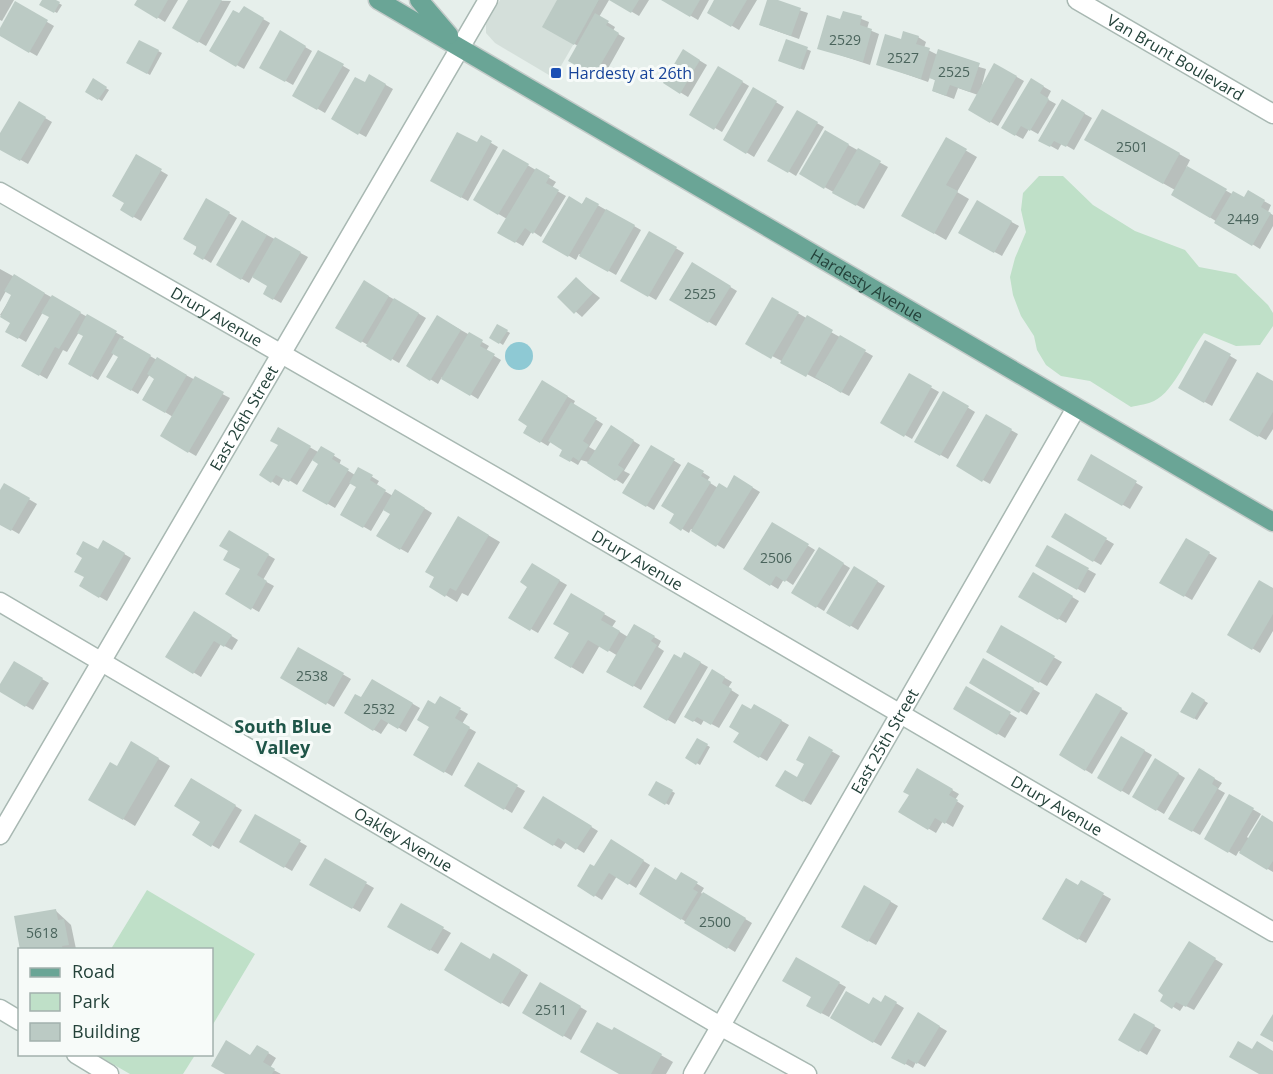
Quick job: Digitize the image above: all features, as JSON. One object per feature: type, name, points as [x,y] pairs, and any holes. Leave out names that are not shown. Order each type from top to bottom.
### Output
[{"type":"main road","points":[[378,0],[460,48]]},
{"type":"main road","points":[[419,0],[460,48]]},
{"type":"main road","name":"Hardesty Avenue","points":[[460,48],[1273,522]]},
{"type":"street","name":"East 26th Street","points":[[0,834],[488,0]]},
{"type":"street","name":"Van Brunt Boulevard","points":[[1077,0],[1273,114]]},
{"type":"street","name":"Drury Avenue","points":[[0,192],[1273,932]]},
{"type":"street","name":"East 25th Street","points":[[693,1074],[1076,408]]},
{"type":"street","name":"Oakley Avenue","points":[[0,602],[722,1027],[807,1074]]},
{"type":"street","points":[[0,1009],[18,1020]]},
{"type":"street","points":[[79,1056],[109,1074]]},
{"type":"shaded area","points":[[500,0],[599,0],[554,78],[495,43],[486,33],[486,24]]},
{"type":"green space","points":[[1039,176],[1063,176],[1093,205],[1135,231],[1185,250],[1199,267],[1236,274],[1268,305],[1273,313],[1273,326],[1260,345],[1236,346],[1204,333],[1169,389],[1152,402],[1131,407],[1090,381],[1061,376],[1046,365],[1037,350],[1034,336],[1021,316],[1013,295],[1010,277],[1026,232],[1021,210],[1023,193]]},
{"type":"green space","points":[[147,890],[255,954],[213,1024],[213,948],[112,948]]},
{"type":"green space","points":[[99,1056],[194,1056],[183,1074],[130,1074]]},
{"type":"water","points":[[519,342],[529,346],[533,356],[529,366],[519,370],[509,366],[505,356],[509,346]]},
{"type":"building","points":[[42,0],[60,2],[54,13],[39,5]]},
{"type":"building","points":[[137,0],[168,0],[157,19],[134,5]]},
{"type":"building","points":[[188,0],[222,0],[198,43],[172,28]]},
{"type":"building","points":[[557,0],[599,0],[574,45],[542,27]]},
{"type":"building","points":[[609,0],[639,0],[631,13]]},
{"type":"building","points":[[661,0],[700,0],[690,17]]},
{"type":"building","points":[[714,0],[747,0],[731,27],[707,13]]},
{"type":"building","points":[[767,0],[778,0],[801,8],[791,36],[759,25]]},
{"type":"building","points":[[15,1],[48,20],[29,53],[0,36],[0,28]]},
{"type":"building","points":[[244,6],[264,18],[236,67],[209,51],[233,10],[239,13]]},
{"type":"building","points":[[843,11],[862,16],[860,25],[872,29],[863,62],[817,49],[827,15],[840,19]]},
{"type":"building","points":[[595,13],[609,21],[606,25],[619,33],[594,76],[568,61]]},
{"type":"building","points":[[280,30],[306,46],[285,82],[259,68]]},
{"type":"building","points":[[903,31],[919,36],[916,44],[930,48],[921,79],[876,65],[885,34],[901,39]]},
{"type":"building","points":[[786,39],[808,47],[800,69],[778,61]]},
{"type":"building","points":[[139,40],[159,50],[147,74],[126,63]]},
{"type":"building","points":[[683,49],[700,60],[680,94],[663,83]]},
{"type":"building","points":[[938,49],[980,63],[970,92],[950,85],[946,96],[932,91],[935,80],[929,78]]},
{"type":"building","points":[[318,50],[344,64],[317,110],[292,96]]},
{"type":"building","points":[[994,63],[1017,76],[990,123],[968,110]]},
{"type":"building","points":[[718,66],[743,81],[714,130],[689,115]]},
{"type":"building","points":[[369,74],[386,84],[358,135],[331,119],[355,77],[365,82]]},
{"type":"building","points":[[93,78],[107,87],[98,100],[85,92]]},
{"type":"building","points":[[1031,78],[1044,86],[1040,93],[1049,99],[1030,131],[1021,126],[1015,136],[1001,128]]},
{"type":"building","points":[[753,87],[777,101],[746,154],[723,140]]},
{"type":"building","points":[[1062,99],[1085,113],[1066,147],[1054,141],[1050,147],[1038,141]]},
{"type":"building","points":[[19,101],[46,117],[20,161],[0,150],[0,133]]},
{"type":"building","points":[[1102,109],[1180,153],[1163,184],[1084,140]]},
{"type":"building","points":[[797,110],[818,122],[788,173],[767,161]]},
{"type":"building","points":[[825,130],[849,144],[824,189],[799,174]]},
{"type":"building","points":[[457,132],[477,142],[481,135],[492,141],[461,198],[430,181]]},
{"type":"building","points":[[946,137],[967,149],[946,185],[958,191],[934,234],[901,216]]},
{"type":"building","points":[[858,148],[881,161],[856,206],[832,193]]},
{"type":"building","points":[[503,149],[529,164],[498,215],[473,200]]},
{"type":"building","points":[[136,154],[162,169],[133,218],[120,210],[124,203],[112,196]]},
{"type":"building","points":[[1187,166],[1227,189],[1210,218],[1171,195]]},
{"type":"building","points":[[536,168],[550,176],[546,183],[559,190],[533,234],[525,228],[515,243],[497,233]]},
{"type":"building","points":[[1248,190],[1265,200],[1261,207],[1271,213],[1252,246],[1214,223],[1233,191],[1244,197]]},
{"type":"building","points":[[569,196],[582,204],[586,197],[599,204],[568,257],[542,242]]},
{"type":"building","points":[[206,198],[230,212],[203,260],[193,254],[197,247],[183,239]]},
{"type":"building","points":[[977,200],[1012,221],[994,253],[958,233]]},
{"type":"building","points":[[606,209],[635,225],[608,272],[579,256]]},
{"type":"building","points":[[242,220],[267,235],[241,280],[216,265]]},
{"type":"building","points":[[649,231],[677,247],[648,297],[620,281]]},
{"type":"building","points":[[275,237],[301,252],[273,300],[263,294],[267,286],[252,277]]},
{"type":"building","points":[[692,262],[731,286],[708,323],[669,300]]},
{"type":"building","points":[[14,274],[45,293],[18,339],[5,332],[10,323],[0,317],[11,295],[4,291]]},
{"type":"building","points":[[576,277],[593,293],[574,314],[557,297]]},
{"type":"building","points":[[364,280],[389,296],[361,343],[335,328]]},
{"type":"building","points":[[52,295],[81,312],[59,349],[55,347],[39,376],[21,366],[49,317],[41,313]]},
{"type":"building","points":[[772,297],[799,312],[771,359],[745,344]]},
{"type":"building","points":[[394,298],[419,313],[391,361],[366,346]]},
{"type":"building","points":[[87,314],[117,331],[91,377],[68,364],[83,336],[77,333]]},
{"type":"building","points":[[437,315],[461,330],[430,381],[406,366]]},
{"type":"building","points":[[807,315],[833,330],[806,377],[780,363]]},
{"type":"building","points":[[497,324],[508,330],[499,344],[489,338]]},
{"type":"building","points":[[469,332],[483,340],[480,346],[495,354],[470,396],[441,379]]},
{"type":"building","points":[[840,335],[866,350],[841,393],[815,377]]},
{"type":"building","points":[[120,337],[151,355],[131,391],[106,377],[118,357],[111,353]]},
{"type":"building","points":[[1205,340],[1231,354],[1204,403],[1178,388]]},
{"type":"building","points":[[157,357],[187,375],[165,413],[142,400],[154,379],[147,374]]},
{"type":"building","points":[[1257,372],[1273,381],[1273,412],[1258,437],[1229,420]]},
{"type":"building","points":[[909,373],[932,386],[904,437],[880,423]]},
{"type":"building","points":[[195,376],[224,392],[188,453],[160,436]]},
{"type":"building","points":[[542,380],[568,396],[540,443],[523,433],[527,426],[518,420]]},
{"type":"building","points":[[943,391],[969,406],[940,456],[914,442]]},
{"type":"building","points":[[571,402],[597,418],[583,441],[589,445],[579,461],[573,457],[570,462],[559,456],[562,450],[548,441]]},
{"type":"building","points":[[986,414],[1012,429],[982,482],[956,466]]},
{"type":"building","points":[[611,425],[634,440],[618,465],[624,469],[615,481],[587,463]]},
{"type":"building","points":[[278,427],[311,446],[289,482],[276,475],[271,483],[259,475],[278,445],[270,441]]},
{"type":"building","points":[[651,445],[675,459],[646,507],[622,493]]},
{"type":"building","points":[[321,446],[335,454],[332,459],[349,469],[327,505],[302,491],[318,464],[312,460]]},
{"type":"building","points":[[1091,454],[1137,481],[1122,506],[1077,480]]},
{"type":"building","points":[[688,462],[704,471],[701,476],[711,482],[681,531],[669,523],[674,514],[661,506]]},
{"type":"building","points":[[358,467],[373,475],[370,480],[386,490],[363,528],[340,515],[356,487],[349,483]]},
{"type":"building","points":[[734,475],[753,487],[716,547],[691,531],[719,483],[727,488]]},
{"type":"building","points":[[4,483],[30,498],[11,531],[0,525],[0,490]]},
{"type":"building","points":[[395,489],[425,508],[400,550],[376,536],[390,514],[383,510]]},
{"type":"building","points":[[1065,513],[1107,538],[1093,562],[1051,537]]},
{"type":"building","points":[[458,516],[489,535],[456,591],[450,588],[445,597],[429,587],[434,577],[425,572]]},
{"type":"building","points":[[772,522],[809,544],[785,582],[776,576],[770,586],[743,569]]},
{"type":"building","points":[[229,530],[269,554],[257,575],[267,581],[251,610],[225,594],[240,569],[223,560],[228,551],[219,546]]},
{"type":"building","points":[[1186,538],[1210,552],[1184,597],[1159,583]]},
{"type":"building","points":[[103,540],[125,553],[99,598],[79,586],[84,577],[74,572],[82,558],[76,554],[83,541],[98,549]]},
{"type":"building","points":[[1047,545],[1089,568],[1077,590],[1035,566]]},
{"type":"building","points":[[819,547],[844,563],[816,608],[791,593]]},
{"type":"building","points":[[532,563],[560,580],[530,631],[508,618],[527,587],[520,582]]},
{"type":"building","points":[[854,566],[878,581],[850,627],[826,613]]},
{"type":"building","points":[[1033,572],[1073,596],[1058,620],[1018,597]]},
{"type":"building","points":[[1259,580],[1273,588],[1273,614],[1252,650],[1227,635]]},
{"type":"building","points":[[571,593],[605,613],[601,620],[620,631],[608,652],[588,640],[571,668],[554,658],[569,633],[553,624]]},
{"type":"building","points":[[194,611],[232,635],[224,647],[214,641],[193,674],[165,657]]},
{"type":"building","points":[[634,624],[655,636],[651,641],[657,645],[633,687],[606,672]]},
{"type":"building","points":[[1001,625],[1055,656],[1039,683],[986,652]]},
{"type":"building","points":[[298,647],[344,673],[326,705],[280,678]]},
{"type":"building","points":[[684,652],[701,662],[667,721],[643,707],[674,654],[681,658]]},
{"type":"building","points":[[983,658],[1034,688],[1019,713],[969,683]]},
{"type":"building","points":[[14,661],[43,678],[25,707],[0,692],[0,684]]},
{"type":"building","points":[[712,669],[725,677],[722,683],[732,689],[711,725],[697,717],[693,722],[684,717]]},
{"type":"building","points":[[372,679],[413,703],[398,729],[381,719],[373,731],[344,713],[355,694],[361,697]]},
{"type":"building","points":[[966,686],[1011,712],[997,735],[953,709]]},
{"type":"building","points":[[1192,692],[1205,700],[1194,719],[1180,712]]},
{"type":"building","points":[[1096,693],[1122,708],[1085,771],[1059,755]]},
{"type":"building","points":[[440,696],[461,708],[455,718],[470,727],[444,773],[413,755],[429,727],[417,720],[428,700],[435,704]]},
{"type":"building","points":[[742,704],[751,709],[754,704],[782,720],[759,758],[733,742],[739,733],[729,727]]},
{"type":"building","points":[[809,736],[833,750],[803,802],[775,786],[785,770],[797,777],[804,764],[796,760]]},
{"type":"building","points":[[1121,736],[1145,750],[1121,792],[1097,778]]},
{"type":"building","points":[[697,738],[708,744],[696,765],[685,758]]},
{"type":"building","points":[[131,741],[159,758],[123,820],[88,800],[110,762],[117,766]]},
{"type":"building","points":[[1155,758],[1179,773],[1156,811],[1132,797]]},
{"type":"building","points":[[478,762],[518,785],[504,810],[464,786]]},
{"type":"building","points":[[917,768],[953,789],[949,795],[958,800],[945,824],[935,818],[928,830],[898,812],[909,795],[903,792]]},
{"type":"building","points":[[1199,768],[1215,778],[1212,784],[1218,788],[1192,832],[1168,819]]},
{"type":"building","points":[[191,778],[236,805],[211,847],[192,835],[200,822],[174,806]]},
{"type":"building","points":[[656,781],[673,790],[665,805],[648,795]]},
{"type":"building","points":[[1229,794],[1254,808],[1228,853],[1204,839]]},
{"type":"building","points":[[543,796],[592,826],[576,850],[558,838],[553,846],[523,828]]},
{"type":"building","points":[[255,814],[301,840],[284,868],[239,842]]},
{"type":"building","points":[[1262,815],[1273,822],[1273,861],[1267,870],[1239,853]]},
{"type":"building","points":[[611,839],[644,860],[628,885],[609,873],[594,897],[577,886],[590,864],[594,866]]},
{"type":"building","points":[[325,858],[367,882],[352,909],[309,885]]},
{"type":"building","points":[[655,867],[676,880],[681,872],[698,882],[693,889],[698,892],[681,920],[639,894]]},
{"type":"building","points":[[1066,878],[1078,885],[1081,880],[1104,893],[1078,940],[1042,919]]},
{"type":"building","points":[[864,885],[891,901],[868,942],[841,927]]},
{"type":"building","points":[[703,892],[746,918],[727,949],[684,923]]},
{"type":"building","points":[[401,903],[444,927],[430,951],[387,927]]},
{"type":"building","points":[[56,909],[58,920],[64,919],[69,945],[62,946],[62,948],[20,948],[14,916]]},
{"type":"building","points":[[1189,941],[1216,958],[1186,1007],[1176,1002],[1172,1009],[1160,1001],[1163,995],[1158,991]]},
{"type":"building","points":[[461,942],[490,959],[493,953],[521,970],[501,1004],[444,970]]},
{"type":"building","points":[[796,957],[840,982],[821,1014],[806,1006],[811,997],[782,981]]},
{"type":"building","points":[[540,982],[581,1006],[563,1037],[522,1013]]},
{"type":"building","points":[[846,991],[869,1004],[873,997],[881,1002],[885,995],[897,1002],[873,1043],[830,1018]]},
{"type":"building","points":[[918,1012],[940,1026],[917,1064],[908,1059],[905,1065],[891,1058]]},
{"type":"building","points":[[1134,1013],[1155,1025],[1139,1052],[1118,1040]]},
{"type":"building","points":[[1273,1014],[1273,1042],[1260,1035]]},
{"type":"building","points":[[597,1022],[612,1030],[614,1027],[662,1054],[651,1074],[619,1074],[580,1052]]},
{"type":"building","points":[[226,1040],[250,1055],[257,1045],[269,1052],[263,1062],[275,1069],[272,1074],[225,1074],[211,1066]]},
{"type":"building","points":[[1238,1041],[1252,1049],[1257,1041],[1273,1051],[1273,1074],[1259,1074],[1229,1057]]},
{"type":"place","name":"Hardesty at 26th","points":[[556,73]]},
{"type":"district","name":"South Blue Valley","points":[[283,736]]}]
